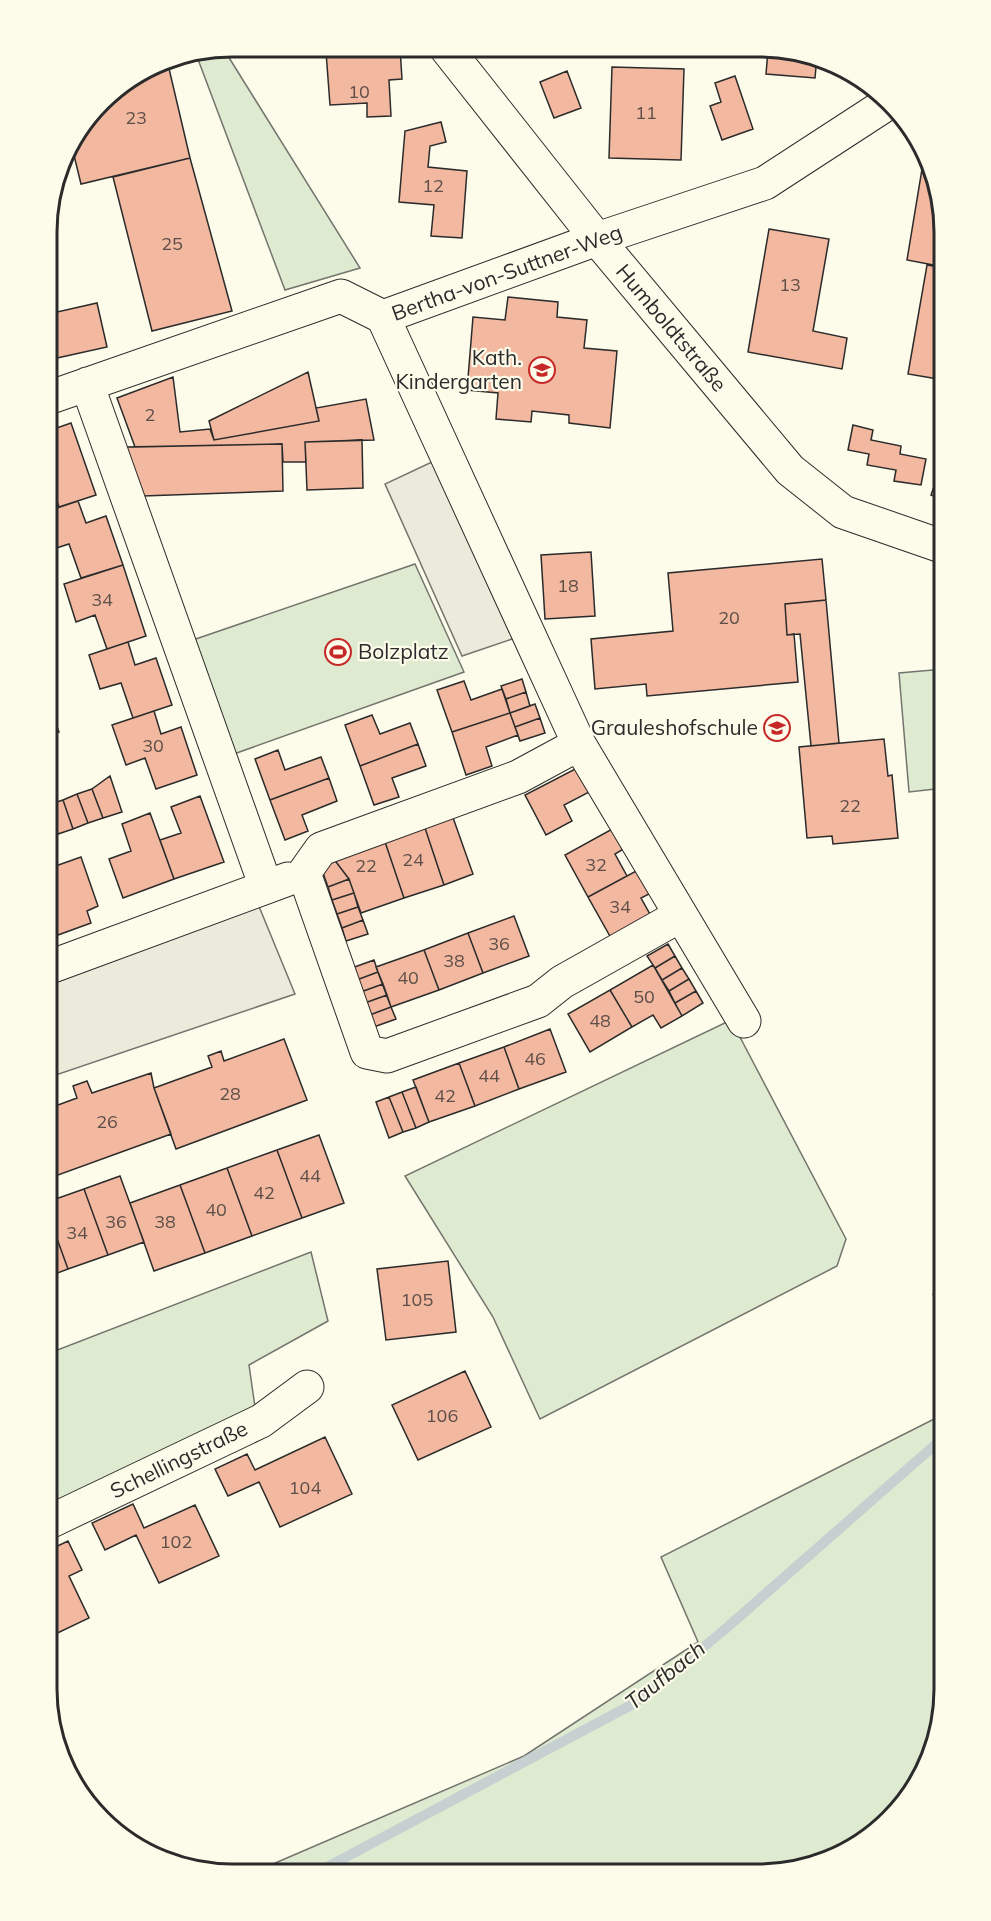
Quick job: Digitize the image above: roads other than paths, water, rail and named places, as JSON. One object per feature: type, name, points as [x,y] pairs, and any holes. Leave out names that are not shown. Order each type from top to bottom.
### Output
[{"type":"street","name":"Humboldtstraße","points":[[453,57],[597,239],[790,470],[843,512],[934,544]]},
{"type":"street","name":"Bertha-von-Suttner-Weg","points":[[744,1021],[579,744],[383,317],[597,239],[765,183],[881,108]]},
{"type":"street","points":[[57,395],[341,296],[383,317]]},
{"type":"street","points":[[87,384],[266,887]]},
{"type":"street","points":[[57,964],[304,873],[321,849],[518,777],[579,744]]},
{"type":"street","points":[[304,873],[367,1052],[387,1056],[538,1001],[562,982],[681,915]]},
{"type":"street","name":"Schellingstraße","points":[[57,1518],[261,1421],[307,1387]]},
{"type":"waterway","name":"Taufbach","points":[[333,1864],[635,1703],[723,1631],[934,1446]]},
{"type":"place","name":"Kath. Kindergarten","points":[[542,370]]},
{"type":"place","name":"Bolzplatz","points":[[338,652]]},
{"type":"place","name":"Grauleshofschule","points":[[777,728]]}]
